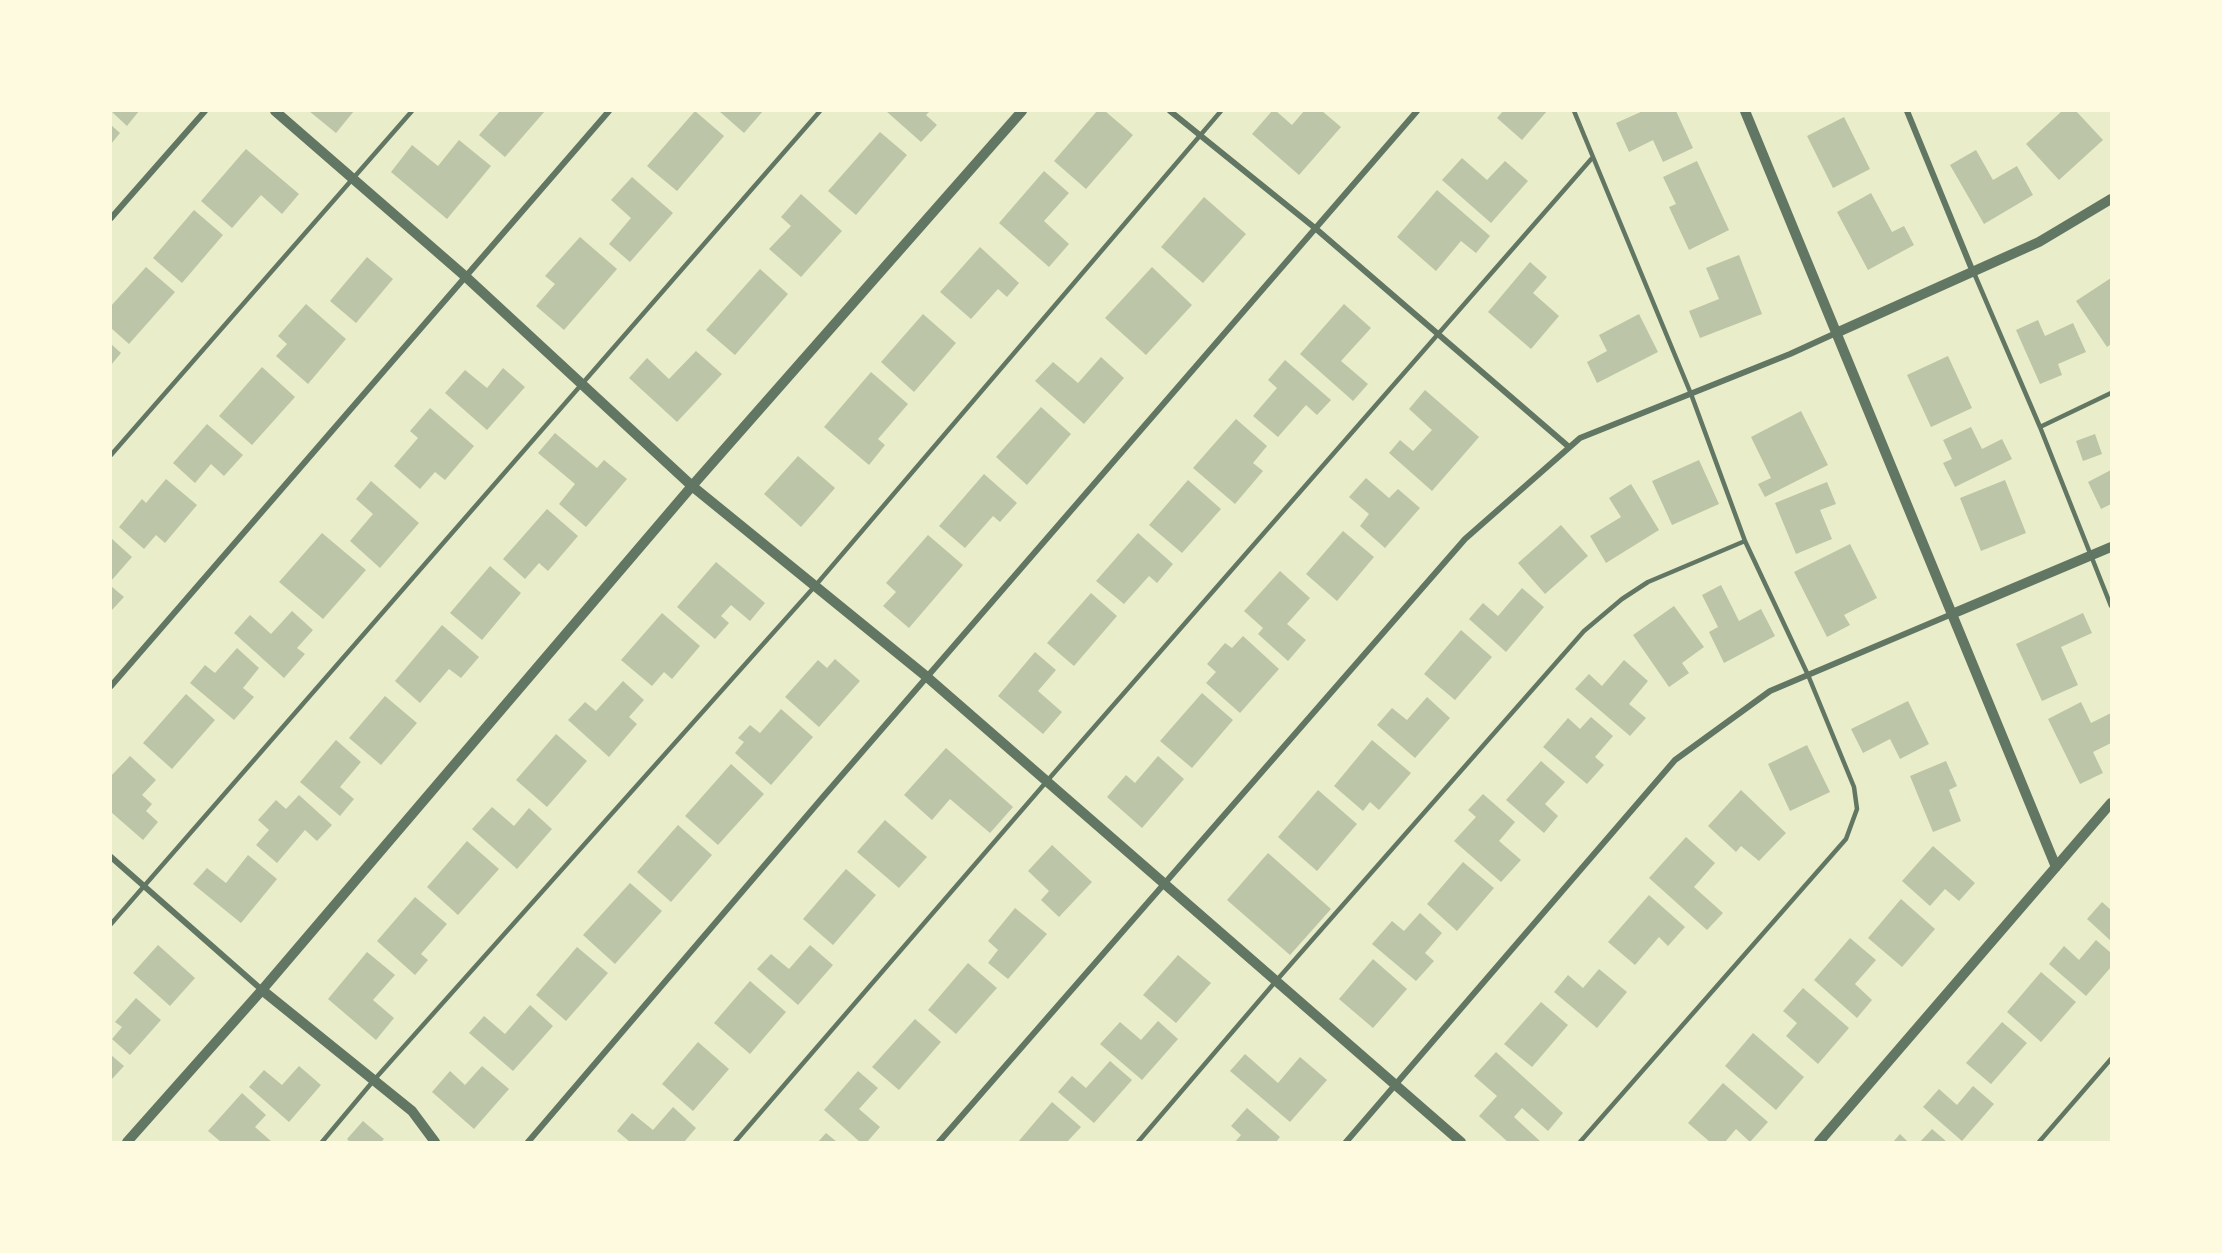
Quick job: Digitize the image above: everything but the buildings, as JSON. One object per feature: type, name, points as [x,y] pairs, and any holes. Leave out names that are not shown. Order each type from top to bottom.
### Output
[{"type":"street","points":[[111,218],[205,111]]},
{"type":"street","points":[[275,111],[466,277],[692,486],[927,677],[1461,1142]]},
{"type":"street","points":[[111,686],[609,111]]},
{"type":"street","points":[[128,1142],[262,990],[692,486],[1022,111]]},
{"type":"street","points":[[1170,111],[1315,228],[1569,447]]},
{"type":"street","points":[[528,1142],[1417,111]]},
{"type":"street","points":[[1745,111],[2056,867]]},
{"type":"street","points":[[1907,111],[1973,272]]},
{"type":"street","points":[[939,1142],[1465,539],[1580,438],[1836,333],[1973,272],[2039,242],[2111,199]]},
{"type":"street","points":[[1346,1142],[1675,760],[1770,691],[2111,547]]},
{"type":"street","points":[[1819,1142],[2111,803]]},
{"type":"street","points":[[111,856],[262,990],[412,1111],[435,1142]]},
{"type":"lane","points":[[111,455],[412,111]]},
{"type":"lane","points":[[111,924],[820,111]]},
{"type":"lane","points":[[322,1142],[374,1080],[815,586],[1221,111]]},
{"type":"lane","points":[[1574,111],[1691,394],[1745,542],[1808,675],[1854,787],[1857,809],[1846,839],[1580,1142]]},
{"type":"lane","points":[[735,1142],[1593,157]]},
{"type":"lane","points":[[1973,272],[2040,427],[2111,606]]},
{"type":"lane","points":[[2040,427],[2111,393]]},
{"type":"lane","points":[[1138,1142],[1276,981],[1584,631],[1622,599],[1648,582],[1745,542]]},
{"type":"lane","points":[[2039,1142],[2111,1059]]}]
